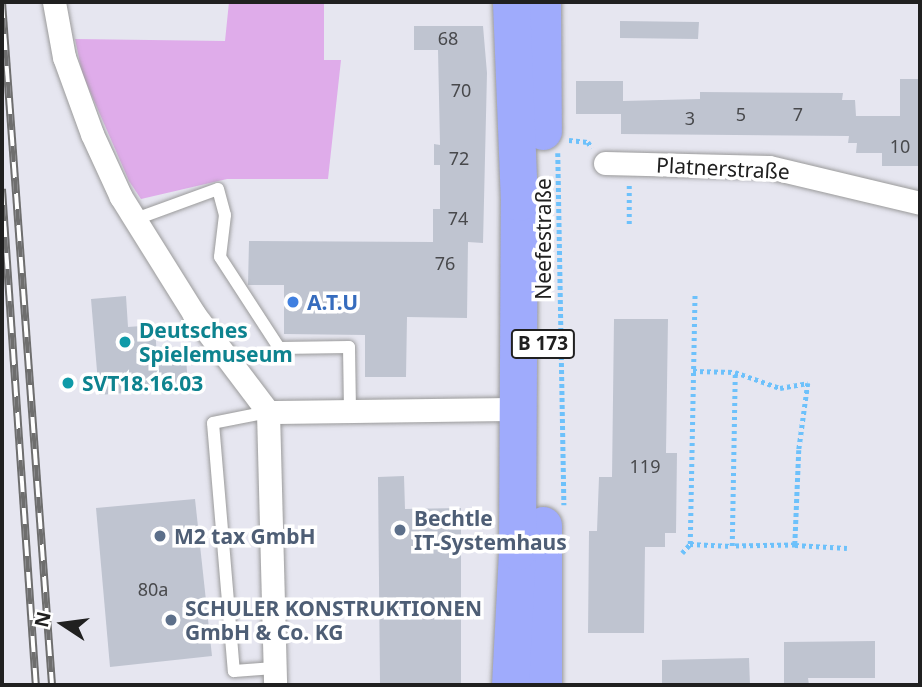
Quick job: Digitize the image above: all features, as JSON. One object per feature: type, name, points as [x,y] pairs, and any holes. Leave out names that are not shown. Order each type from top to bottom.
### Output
[{"type":"main road","name":"Neefestraße","points":[[510,685],[517,551],[518,107],[511,2]]},
{"type":"main road","name":"Neefestraße","points":[[542,2],[544,685]]},
{"type":"street","points":[[54,2],[64,57],[84,112],[133,220],[194,314],[268,412],[275,676]]},
{"type":"street","name":"Platnerstraße","points":[[605,163],[769,167],[920,203]]},
{"type":"street","points":[[268,412],[350,408],[517,409]]},
{"type":"lane","points":[[133,220],[218,189],[225,215],[220,257],[279,348],[349,347],[350,408]]},
{"type":"lane","points":[[268,412],[214,422],[234,671],[275,676]]},
{"type":"path","points":[[565,517],[558,140],[588,142],[605,163]]},
{"type":"path","points":[[628,225],[629,164]]},
{"type":"path","points":[[682,553],[690,544],[695,294]]},
{"type":"path","points":[[693,371],[735,372],[780,388],[808,383],[799,450],[795,545]]},
{"type":"path","points":[[732,546],[735,372]]},
{"type":"path","points":[[690,544],[847,548]]},
{"type":"shaded area","points":[[229,2],[324,2],[324,60],[341,60],[328,179],[227,179],[141,199],[129,181],[82,73],[75,39],[225,41]]},
{"type":"building","points":[[620,21],[699,22],[698,39],[620,38]]},
{"type":"building","points":[[414,26],[483,26],[487,73],[483,243],[468,242],[467,318],[407,317],[406,377],[365,377],[365,335],[284,334],[284,285],[248,285],[249,241],[433,242],[433,209],[440,209],[440,165],[434,165],[434,144],[440,145],[438,50],[414,50]]},
{"type":"building","points":[[900,79],[920,79],[918,166],[882,166],[882,153],[856,153],[857,143],[848,143],[849,136],[621,134],[621,114],[576,114],[576,81],[623,81],[623,101],[700,99],[700,92],[843,93],[842,100],[855,100],[856,116],[900,116]]},
{"type":"building","name":"Deutsches Spielemuseum","points":[[126,296],[128,327],[155,325],[157,359],[186,356],[188,388],[99,395],[91,299]]},
{"type":"building","points":[[614,319],[668,319],[666,453],[677,453],[676,533],[665,533],[665,547],[645,547],[644,633],[588,633],[589,531],[597,531],[599,477],[612,477]]},
{"type":"building","points":[[404,476],[405,509],[461,508],[461,685],[380,685],[378,477]]},
{"type":"building","points":[[195,499],[212,656],[110,667],[96,508]]},
{"type":"building","points":[[875,641],[875,678],[808,678],[809,685],[784,685],[784,642]]},
{"type":"building","points":[[749,658],[750,685],[662,685],[662,660]]},
{"type":"railway","points":[[2,2],[52,685]]},
{"type":"railway","points":[[2,189],[36,685]]},
{"type":"place","name":"A.T.U","points":[[293,302]]},
{"type":"place","name":"Deutsches Spielemuseum","points":[[125,342]]},
{"type":"place","name":"SVT18.16.03","points":[[68,383]]},
{"type":"place","name":"Bechtle IT-Systemhaus","points":[[400,530]]},
{"type":"place","name":"M2 tax GmbH","points":[[160,536]]},
{"type":"place","name":"SCHULER KONSTRUKTIONEN GmbH & Co. KG","points":[[171,620]]}]
